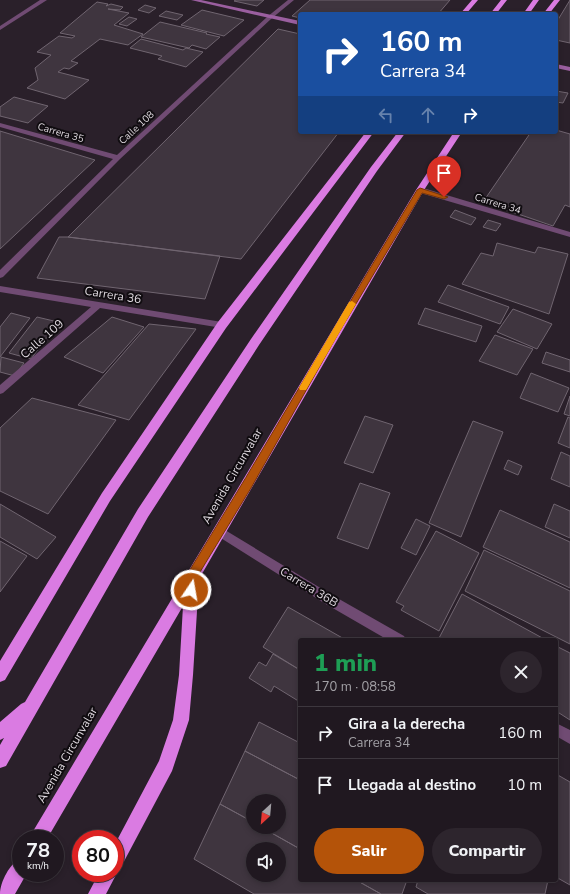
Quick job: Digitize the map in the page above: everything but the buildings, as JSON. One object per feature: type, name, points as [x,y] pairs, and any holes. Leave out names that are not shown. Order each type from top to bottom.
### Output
[{"type":"highway","points":[[465,12],[475,0]]},
{"type":"highway","points":[[495,12],[504,0]]},
{"type":"highway","points":[[527,12],[536,0]]},
{"type":"highway","points":[[548,12],[557,0]]},
{"type":"highway","points":[[0,675],[106,497],[222,325],[368,134]]},
{"type":"highway","points":[[0,760],[144,513],[256,342],[374,169],[400,134]]},
{"type":"highway","name":"Avenida Circunvalar","points":[[43,830],[192,576],[220,532],[335,333],[420,190],[457,134]]},
{"type":"highway","points":[[124,844],[166,765],[181,720],[186,675],[192,576]]},
{"type":"highway","points":[[0,732],[36,700]]},
{"type":"highway","points":[[5,894],[12,882]]},
{"type":"highway","points":[[97,894],[103,882]]},
{"type":"street","points":[[0,28],[44,0]]},
{"type":"street","points":[[194,0],[298,23]]},
{"type":"street","name":"Calle 108","points":[[0,275],[118,158],[271,16],[291,0]]},
{"type":"street","points":[[558,66],[570,68]]},
{"type":"street","name":"Carrera 35","points":[[0,125],[118,158]]},
{"type":"street","name":"Carrera 34","points":[[420,190],[570,235]]},
{"type":"street","name":"Carrera 36","points":[[0,289],[222,325]]},
{"type":"street","name":"Calle 109","points":[[0,390],[98,305]]},
{"type":"street","name":"Carrera 36B","points":[[220,532],[328,599],[396,638]]},
{"type":"street","points":[[558,730],[570,737]]},
{"type":"slow traffic","points":[[303,388],[352,304]]},
{"type":"route","points":[[191,590],[192,576],[220,532],[420,190],[444,197]]}]
